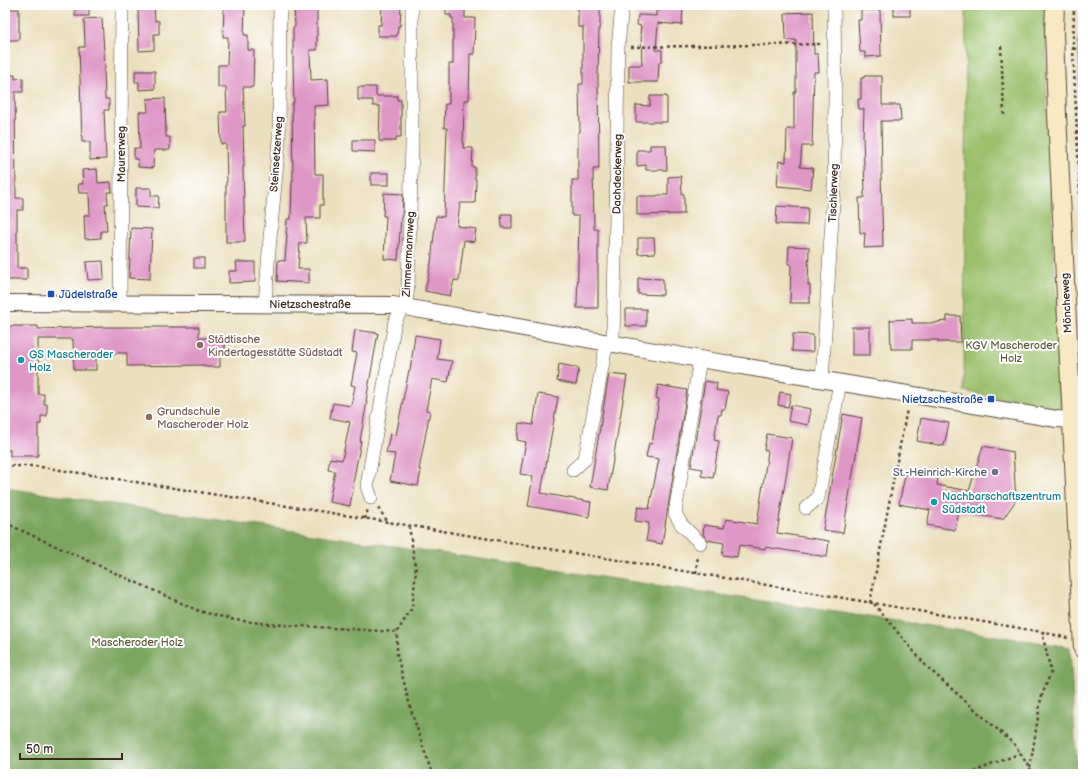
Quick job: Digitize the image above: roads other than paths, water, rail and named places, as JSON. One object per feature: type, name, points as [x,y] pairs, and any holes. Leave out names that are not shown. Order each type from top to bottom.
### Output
[{"type":"main road","name":"Möncheweg","points":[[1055,5],[1054,32],[1057,121],[1083,649]]},
{"type":"street","name":"Maurerweg","points":[[120,303],[122,5]]},
{"type":"street","name":"Steinsetzerweg","points":[[265,304],[279,140],[280,5]]},
{"type":"street","name":"Zimmermannweg","points":[[371,498],[367,486],[395,321],[399,312],[404,306],[407,298],[408,287],[412,144],[412,5]]},
{"type":"street","name":"Dachdeckerweg","points":[[611,343],[614,330],[618,47],[622,5]]},
{"type":"street","name":"Tischlerweg","points":[[822,380],[834,187],[834,5]]},
{"type":"street","name":"Nietzschestraße","points":[[5,302],[378,304],[404,306],[822,380],[1057,419],[1072,420]]},
{"type":"street","points":[[573,470],[586,459],[605,351],[611,343]]},
{"type":"street","points":[[700,359],[675,513],[681,524],[700,543]]},
{"type":"street","points":[[806,508],[818,498],[840,383]]},
{"type":"place","name":"Jüdelstraße","points":[[51,294]]},
{"type":"place","name":"Städtische Kindertagesstätte Südstadt","points":[[200,345]]},
{"type":"place","name":"GS Mascheroder Holz","points":[[21,360]]},
{"type":"place","name":"Nietzschestraße","points":[[991,399]]},
{"type":"place","name":"Grundschule Mascheroder Holz","points":[[149,417]]},
{"type":"place","name":"St.-Heinrich-Kirche","points":[[995,472]]},
{"type":"place","name":"Nachbarschaftszentrum Südstadt","points":[[934,502]]},
{"type":"park label","name":"KGV Mascheroder Holz","points":[[1011,351]]},
{"type":"park label","name":"Mascheroder Holz","points":[[137,642]]}]
